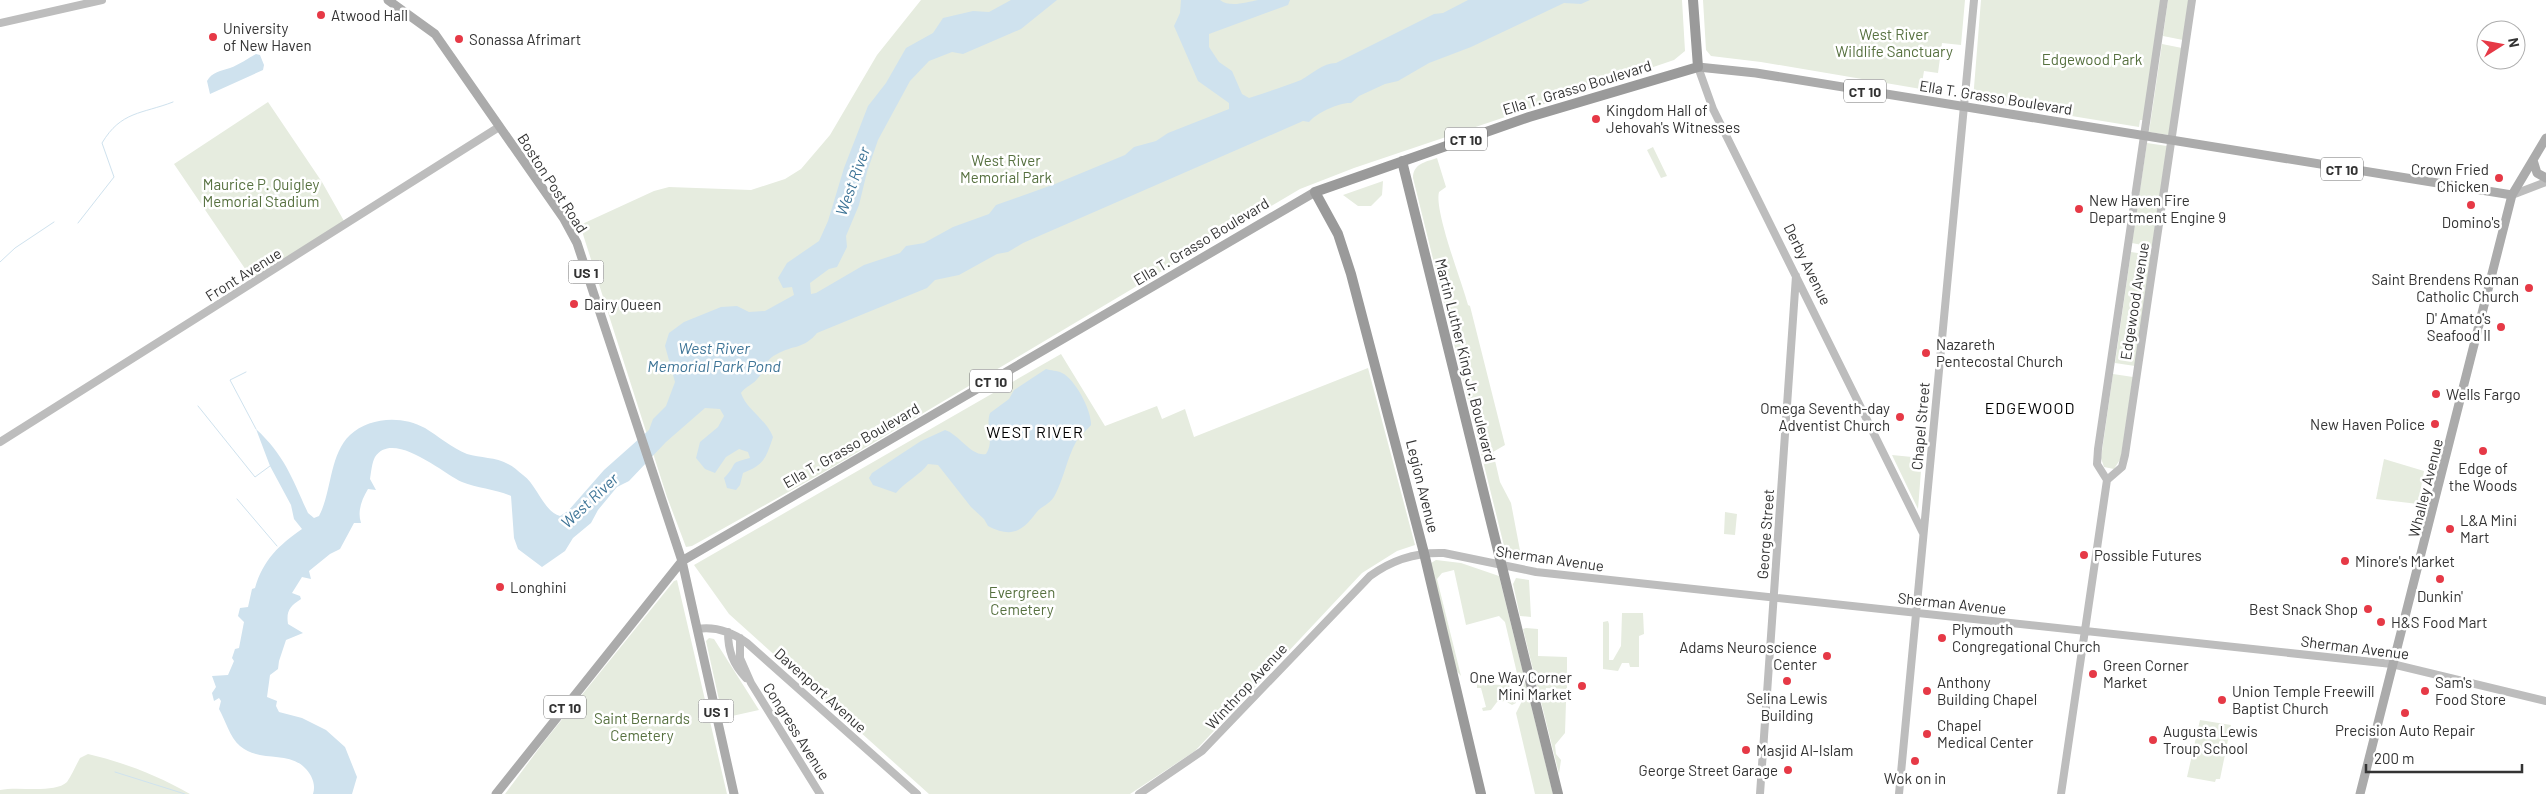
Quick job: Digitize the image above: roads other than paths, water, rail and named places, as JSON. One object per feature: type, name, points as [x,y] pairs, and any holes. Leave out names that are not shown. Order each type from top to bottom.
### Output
[{"type":"highway","name":"Derby Avenue","points":[[1692,0],[1698,68]]},
{"type":"highway","name":"Ella T. Grasso Boulevard","points":[[1315,192],[1529,117],[1698,68]]},
{"type":"highway","name":"Martin Luther King Jr. Boulevard","points":[[1402,160],[1558,794]]},
{"type":"highway","name":"Legion Avenue","points":[[1315,192],[1333,224],[1345,252],[1424,553],[1481,793]]},
{"type":"main road","points":[[0,23],[102,0]]},
{"type":"main road","name":"Boston Post Road","points":[[388,0],[436,34],[564,218],[577,243],[638,434],[682,561]]},
{"type":"main road","name":"Chapel Street","points":[[1898,794],[1974,0]]},
{"type":"main road","name":"Edgewood Avenue","points":[[2061,794],[2107,480],[2098,464],[2098,449],[2164,0]]},
{"type":"main road","name":"Edgewood Avenue","points":[[2107,480],[2122,467],[2125,455],[2192,0]]},
{"type":"main road","name":"Ella T. Grasso Boulevard","points":[[1698,68],[1756,73],[2512,196]]},
{"type":"main road","name":"Derby Avenue","points":[[1698,68],[1712,106],[1923,533]]},
{"type":"main road","name":"Front Avenue","points":[[0,442],[499,127]]},
{"type":"main road","name":"Whalley Avenue","points":[[2360,794],[2392,664],[2433,515],[2512,196],[2546,138]]},
{"type":"main road","points":[[2512,196],[2546,180],[2537,173],[2533,160]]},
{"type":"main road","name":"Ella T. Grasso Boulevard","points":[[496,794],[682,561],[1315,192]]},
{"type":"main road","name":"George Street","points":[[1760,794],[1796,276]]},
{"type":"main road","name":"Sherman Avenue","points":[[1362,584],[1393,562],[1424,553],[1444,553],[1536,572],[2392,664],[2546,701]]},
{"type":"main road","name":"US 1","points":[[682,561],[734,794]]},
{"type":"main road","name":"Winthrop Avenue","points":[[1139,794],[1202,751],[1362,584]]},
{"type":"main road","name":"Davenport Avenue","points":[[697,629],[713,628],[740,638],[917,794]]},
{"type":"main road","name":"Congress Avenue","points":[[728,632],[728,648],[732,659],[750,683],[820,794]]},
{"type":"main road","name":"Congress Avenue","points":[[740,638],[740,658],[750,683]]},
{"type":"water","points":[[1011,0],[1057,0],[1021,29],[963,54],[952,52],[929,61],[910,81],[878,140],[867,172],[859,205],[846,236],[847,247],[837,267],[829,269],[810,283],[811,294],[816,293],[864,265],[900,253],[906,246],[924,243],[953,227],[989,214],[996,205],[1055,184],[1125,155],[1134,147],[1156,141],[1168,133],[1229,109],[1229,103],[1198,81],[1174,26],[1180,13],[1181,0],[1220,0],[1234,4],[1258,0],[1290,0],[1288,5],[1209,34],[1209,47],[1219,62],[1232,71],[1242,94],[1249,98],[1301,80],[1322,67],[1336,63],[1434,14],[1443,13],[1468,0],[1590,0],[1581,4],[1564,3],[1471,47],[1429,63],[1398,81],[1385,84],[1359,96],[1351,103],[1341,104],[1328,109],[1309,122],[1303,121],[1023,243],[1008,252],[997,254],[959,275],[935,280],[927,288],[817,333],[808,342],[777,354],[767,362],[756,380],[741,393],[747,404],[766,425],[773,437],[763,460],[756,467],[743,473],[740,485],[736,490],[727,488],[724,478],[735,463],[750,458],[748,452],[739,449],[726,457],[715,473],[705,469],[696,458],[700,442],[718,427],[724,416],[720,409],[705,408],[666,442],[629,481],[617,487],[598,510],[591,523],[573,538],[565,551],[542,567],[518,549],[514,538],[511,496],[462,482],[406,450],[394,448],[383,450],[375,457],[373,462],[370,479],[376,490],[368,489],[364,497],[360,510],[361,523],[354,523],[340,549],[330,554],[309,571],[311,579],[302,577],[292,593],[300,596],[301,599],[290,609],[288,624],[303,633],[286,640],[278,669],[270,675],[267,697],[277,701],[276,706],[279,712],[302,718],[326,730],[345,747],[357,777],[352,794],[313,794],[313,780],[304,767],[287,759],[249,752],[236,743],[219,709],[221,701],[219,698],[214,701],[212,693],[216,687],[212,676],[228,675],[234,661],[232,658],[235,649],[239,648],[244,622],[238,616],[240,608],[248,607],[252,589],[255,588],[262,569],[279,547],[302,529],[294,519],[291,505],[270,466],[256,429],[281,458],[308,513],[314,518],[319,516],[323,506],[334,463],[343,443],[350,435],[366,424],[386,420],[406,421],[416,424],[467,454],[498,460],[510,465],[528,479],[549,509],[554,514],[560,516],[568,511],[604,470],[649,430],[653,419],[666,406],[675,382],[665,346],[669,333],[684,322],[721,307],[737,306],[749,312],[765,311],[794,295],[792,287],[783,288],[778,278],[787,263],[819,241],[828,221],[844,168],[868,106],[886,83],[906,48],[933,33],[943,18],[973,11],[989,12]]},
{"type":"water","points":[[256,54],[260,55],[264,65],[263,70],[210,94],[207,81],[211,76],[237,65]]},
{"type":"water","points":[[1046,369],[1060,372],[1067,376],[1077,388],[1086,404],[1091,425],[1076,442],[1053,498],[1021,529],[1003,532],[988,526],[938,465],[928,464],[896,493],[873,485],[869,478],[872,473],[921,441],[945,430],[975,452],[986,454],[990,444],[990,413],[1009,399],[1014,390]]},
{"type":"waterway","points":[[78,223],[114,177],[102,143],[109,133],[117,125],[133,115],[173,102]]},
{"type":"waterway","points":[[0,262],[15,248],[54,222]]},
{"type":"waterway","points":[[246,372],[230,380],[256,429]]},
{"type":"waterway","points":[[198,406],[255,477],[270,466]]},
{"type":"waterway","points":[[237,499],[277,546]]},
{"type":"waterway","points":[[115,772],[185,794]]},
{"type":"place","name":"Atwood Hall","points":[[321,15]]},
{"type":"place","name":"University of New Haven","points":[[213,37]]},
{"type":"place","name":"Sonassa Afrimart","points":[[459,39]]},
{"type":"place","name":"Kingdom Hall of Jehovah's Witnesses","points":[[1596,119]]},
{"type":"place","name":"Crown Fried Chicken","points":[[2499,178]]},
{"type":"place","name":"Domino's","points":[[2471,205]]},
{"type":"place","name":"New Haven Fire Department Engine 9","points":[[2079,209]]},
{"type":"place","name":"Saint Brendens Roman Catholic Church","points":[[2529,288]]},
{"type":"place","name":"Dairy Queen","points":[[574,304]]},
{"type":"place","name":"D' Amato's Seafood II","points":[[2501,327]]},
{"type":"place","name":"Nazareth Pentecostal Church","points":[[1926,353]]},
{"type":"place","name":"Wells Fargo","points":[[2436,394]]},
{"type":"place","name":"Omega Seventh-day Adventist Church","points":[[1900,417]]},
{"type":"place","name":"New Haven Police","points":[[2435,424]]},
{"type":"place","name":"Edge of the Woods","points":[[2483,451]]},
{"type":"place","name":"L&A Mini Mart","points":[[2450,529]]},
{"type":"place","name":"Possible Futures","points":[[2084,555]]},
{"type":"place","name":"Minore's Market","points":[[2345,561]]},
{"type":"place","name":"Dunkin'","points":[[2440,579]]},
{"type":"place","name":"Longhini","points":[[500,587]]},
{"type":"place","name":"Best Snack Shop","points":[[2368,609]]},
{"type":"place","name":"H&S Food Mart","points":[[2381,622]]},
{"type":"place","name":"Plymouth Congregational Church","points":[[1942,638]]},
{"type":"place","name":"Adams Neuroscience Center","points":[[1827,656]]},
{"type":"place","name":"Green Corner Market","points":[[2093,674]]},
{"type":"place","name":"Selina Lewis Building","points":[[1787,681]]},
{"type":"place","name":"One Way Corner Mini Market","points":[[1582,686]]},
{"type":"place","name":"Anthony Building Chapel","points":[[1927,691]]},
{"type":"place","name":"Sam's Food Store","points":[[2425,691]]},
{"type":"place","name":"Union Temple Freewill Baptist Church","points":[[2222,700]]},
{"type":"place","name":"Precision Auto Repair","points":[[2405,713]]},
{"type":"place","name":"Chapel Medical Center","points":[[1927,734]]},
{"type":"place","name":"Augusta Lewis Troup School","points":[[2153,740]]},
{"type":"place","name":"Masjid Al-Islam","points":[[1746,750]]},
{"type":"place","name":"Wok on in","points":[[1915,761]]},
{"type":"place","name":"George Street Garage","points":[[1788,770]]},
{"type":"district","name":"EDGEWOOD","points":[[2030,407]]},
{"type":"district","name":"WEST RIVER","points":[[1035,431]]},
{"type":"park label","name":"West River Wildlife Sanctuary","points":[[1894,42]]},
{"type":"park label","name":"Edgewood Park","points":[[2092,59]]},
{"type":"park label","name":"West River Memorial Park","points":[[1006,168]]},
{"type":"park label","name":"Maurice P. Quigley Memorial Stadium","points":[[261,192]]},
{"type":"park label","name":"Evergreen Cemetery","points":[[1022,600]]},
{"type":"park label","name":"Saint Bernards Cemetery","points":[[642,726]]},
{"type":"water label","name":"West River","points":[[852,181]]},
{"type":"water label","name":"West River Memorial Park Pond","points":[[714,356]]},
{"type":"water label","name":"West River","points":[[589,500]]}]
